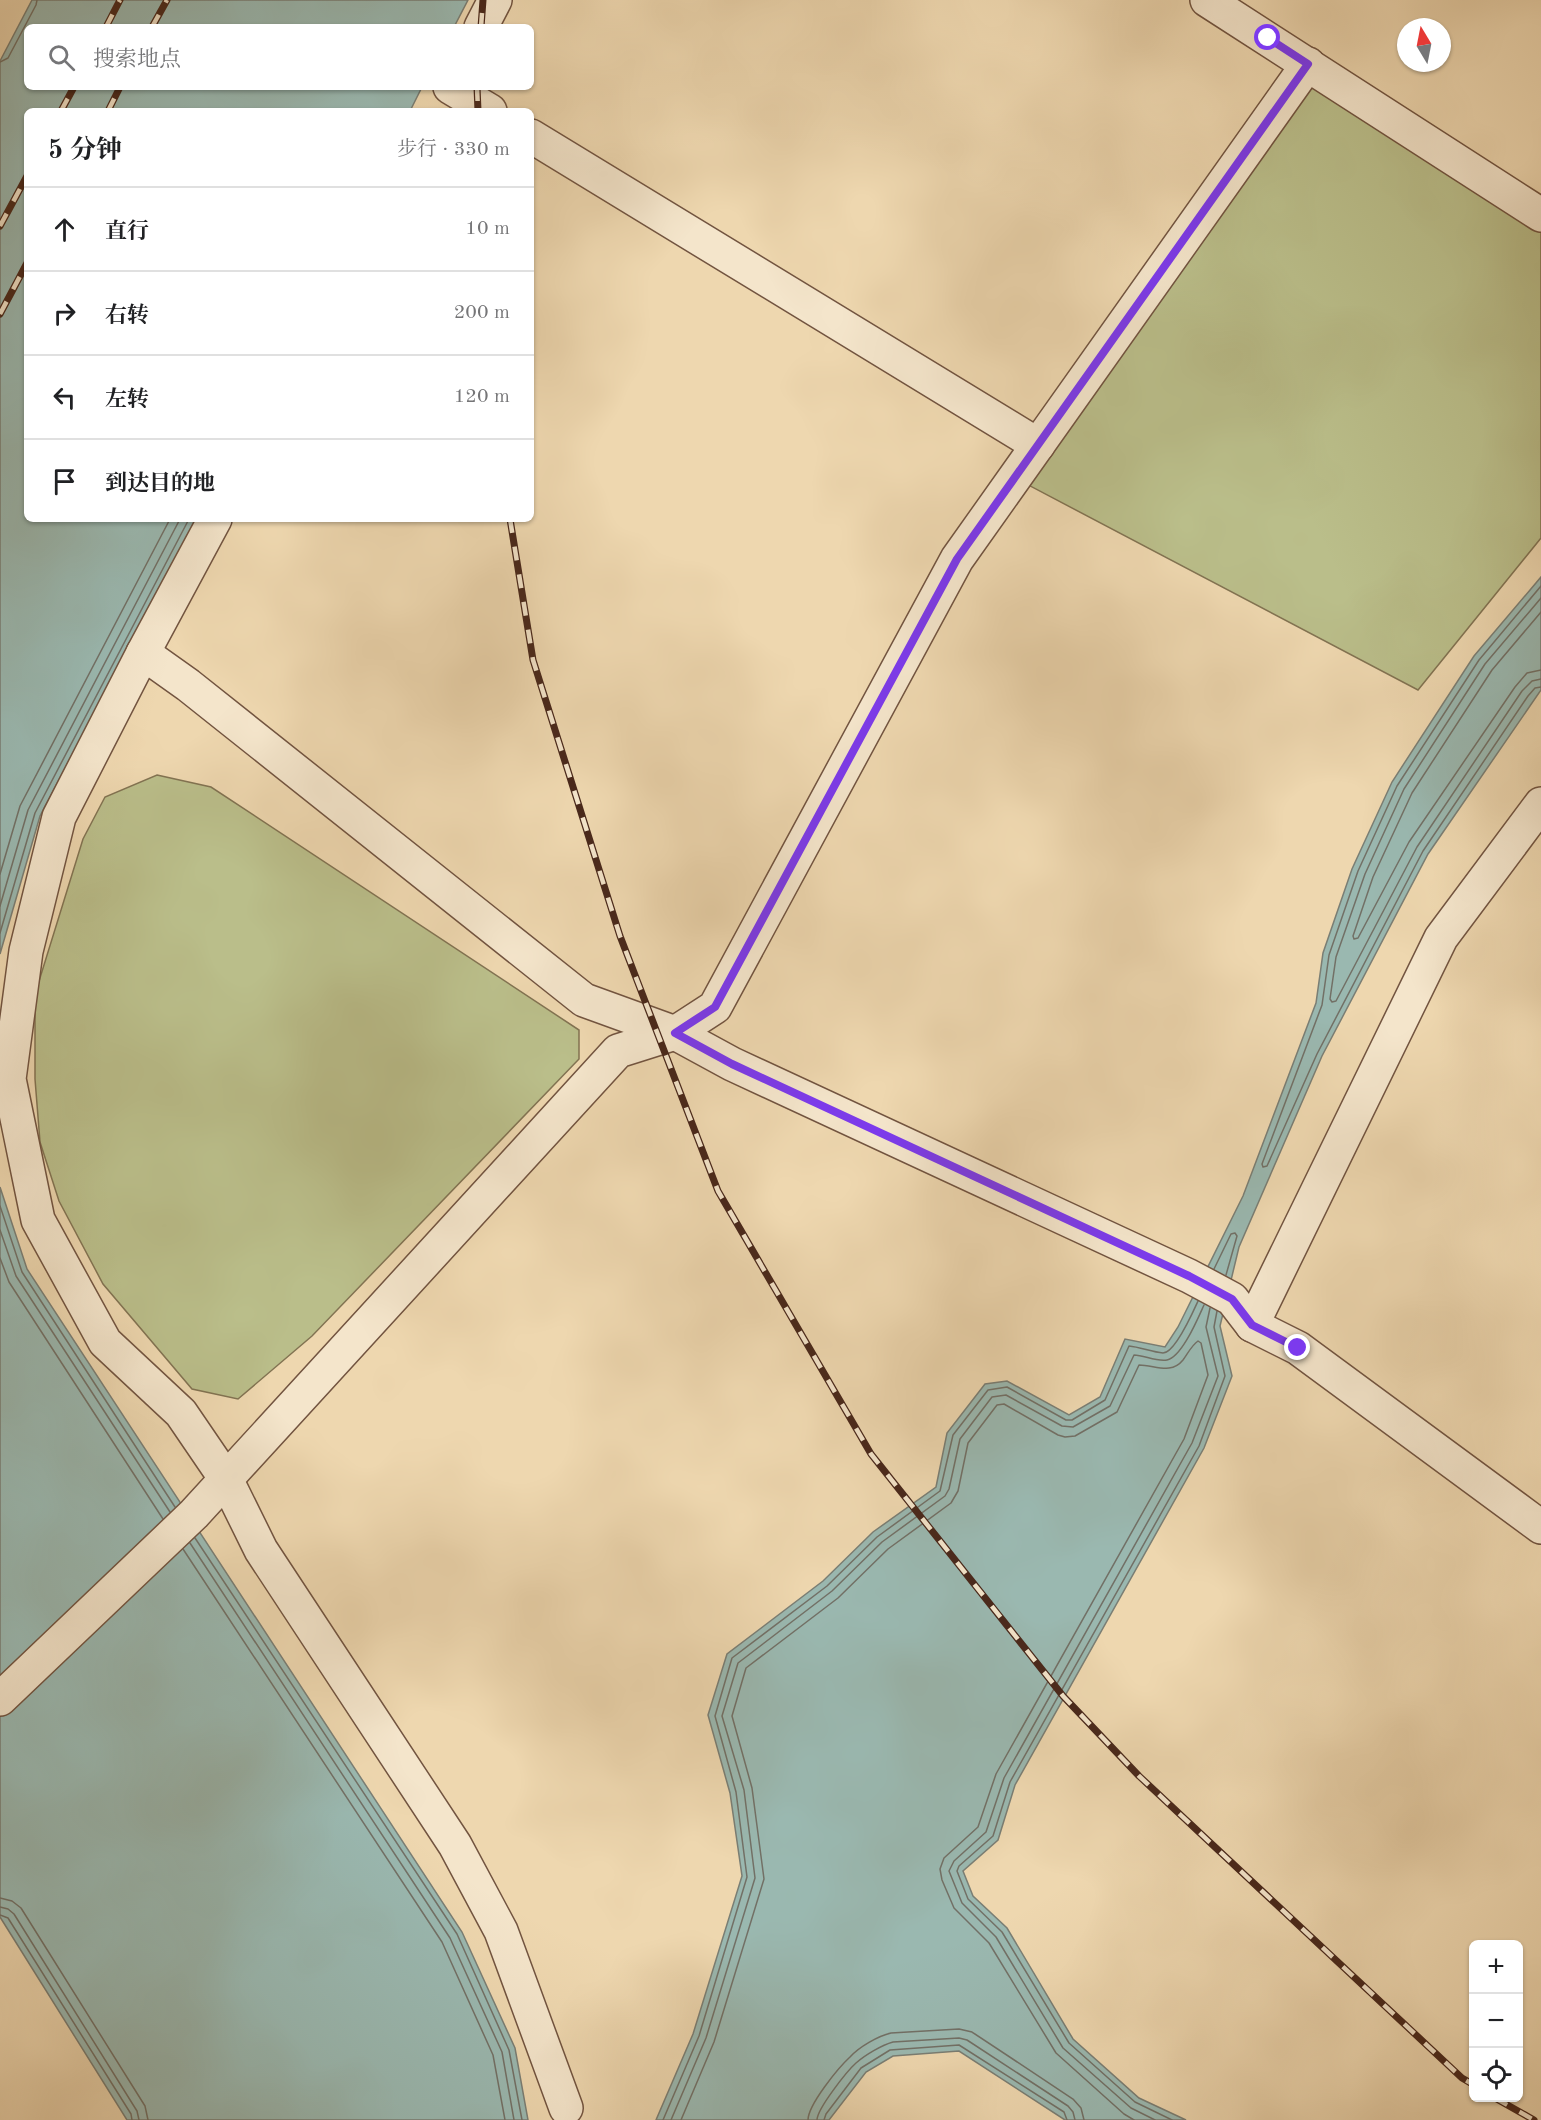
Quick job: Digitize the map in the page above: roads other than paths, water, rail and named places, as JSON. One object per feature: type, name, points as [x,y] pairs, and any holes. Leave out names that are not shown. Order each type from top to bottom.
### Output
[{"type":"street","points":[[483,24],[495,0]]},
{"type":"street","points":[[1207,0],[1541,215]]},
{"type":"street","points":[[0,1698],[194,1514],[618,1051],[675,1033],[715,1007],[957,559],[1308,64]]},
{"type":"street","points":[[437,108],[447,90]]},
{"type":"street","points":[[454,90],[485,108]]},
{"type":"street","points":[[534,138],[1038,445]]},
{"type":"street","points":[[213,522],[59,817],[26,951],[9,1078],[38,1220],[105,1342],[181,1413],[226,1479],[261,1550],[454,1845],[501,1931],[566,2108]]},
{"type":"street","points":[[143,653],[188,686],[584,1000],[675,1033],[732,1064],[1189,1276],[1232,1299],[1252,1325],[1298,1348],[1541,1527]]},
{"type":"street","points":[[1252,1325],[1441,938],[1541,804]]},
{"type":"water","points":[[32,0],[468,0],[456,24],[24,24],[24,90],[420,90],[412,108],[24,108],[24,522],[194,522],[40,816],[0,954],[0,61]]},
{"type":"water","points":[[1541,577],[1541,690],[1428,854],[1322,1056],[1239,1247],[1220,1326],[1232,1376],[1204,1448],[1015,1785],[998,1840],[963,1871],[973,1896],[1007,1928],[1073,2039],[1139,2098],[1186,2120],[1065,2120],[959,2051],[893,2056],[866,2072],[829,2120],[656,2120],[693,2034],[742,1876],[730,1793],[708,1715],[727,1654],[823,1581],[873,1532],[936,1487],[947,1433],[985,1384],[1007,1381],[1069,1415],[1100,1397],[1125,1339],[1165,1347],[1178,1327],[1243,1196],[1316,1003],[1323,953],[1352,869],[1392,782],[1474,656]]},
{"type":"water","points":[[0,1187],[27,1269],[462,1932],[515,2048],[528,2120],[127,2120],[0,1917]]},
{"type":"railway","points":[[108,24],[120,0]]},
{"type":"railway","points":[[154,24],[167,0]]},
{"type":"railway","points":[[481,24],[483,0]]},
{"type":"railway","points":[[63,108],[72,90]]},
{"type":"railway","points":[[110,108],[118,90]]},
{"type":"railway","points":[[477,90],[478,108]]},
{"type":"railway","points":[[0,226],[24,182]]},
{"type":"railway","points":[[0,314],[24,269]]},
{"type":"railway","points":[[510,522],[533,660],[620,936],[718,1191],[871,1454],[1063,1696],[1139,1776],[1469,2082]]},
{"type":"railway","points":[[1502,2102],[1534,2120]]}]
